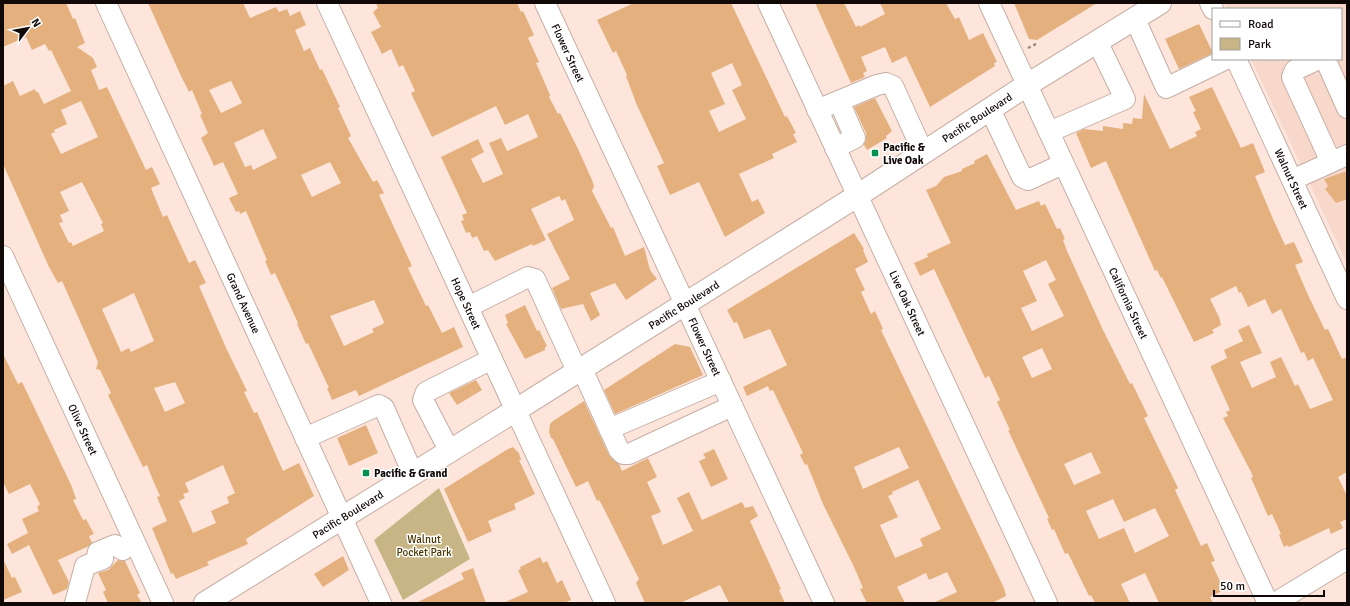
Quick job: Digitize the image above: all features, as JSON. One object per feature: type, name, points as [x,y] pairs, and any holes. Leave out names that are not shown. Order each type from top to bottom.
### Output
[{"type":"main road","name":"Pacific Boulevard","points":[[205,603],[450,452],[857,196],[1027,85],[1160,3]]},
{"type":"street","name":"Grand Avenue","points":[[106,3],[381,603]]},
{"type":"street","name":"Hope Street","points":[[327,3],[605,603]]},
{"type":"street","name":"Flower Street","points":[[545,3],[824,603]]},
{"type":"street","name":"Live Oak Street","points":[[768,3],[1047,603]]},
{"type":"street","name":"California Street","points":[[989,3],[1268,603]]},
{"type":"street","points":[[1135,19],[1166,88],[1224,60]]},
{"type":"street","points":[[1049,132],[1125,99],[1097,41]]},
{"type":"street","name":"Walnut Street","points":[[1236,60],[1347,299]]},
{"type":"street","points":[[1292,180],[1339,158],[1292,77],[1295,70],[1317,60]]},
{"type":"street","points":[[1321,60],[1327,63],[1347,108]]},
{"type":"street","points":[[817,110],[877,84],[886,83],[893,86],[923,152]]},
{"type":"street","points":[[835,148],[855,138],[839,101]]},
{"type":"street","points":[[990,109],[1022,177],[1028,180],[1063,164]]},
{"type":"street","name":"Olive Street","points":[[3,256],[115,553],[163,603]]},
{"type":"street","points":[[468,307],[528,277],[535,279],[619,450],[623,454],[629,454],[732,406]]},
{"type":"street","points":[[450,452],[423,400],[423,396],[426,392],[492,359]]},
{"type":"street","points":[[609,429],[721,381]]},
{"type":"street","points":[[305,438],[379,406],[384,408],[413,474]]},
{"type":"street","points":[[75,603],[86,566],[115,553]]},
{"type":"street","points":[[1275,603],[1347,559]]},
{"type":"path","points":[[1024,50],[1038,43]]},
{"type":"shaded area","points":[[1224,3],[1347,3],[1347,263],[1251,60],[1342,60],[1342,8],[1226,8]]},
{"type":"green space","name":"Walnut Pocket Park","points":[[439,488],[470,559],[403,600],[374,540]]},
{"type":"building","points":[[3,3],[66,3],[73,19],[75,18],[85,43],[77,47],[93,58],[97,67],[91,70],[99,90],[107,87],[146,170],[152,167],[160,184],[151,188],[163,217],[167,215],[189,263],[195,260],[206,283],[199,286],[247,391],[244,392],[254,413],[257,412],[283,471],[299,463],[314,496],[246,539],[248,544],[207,562],[209,565],[176,579],[173,573],[171,574],[152,528],[167,521],[157,497],[160,496],[147,465],[143,467],[108,395],[111,393],[100,370],[96,369],[98,362],[62,281],[58,283],[49,267],[3,164],[3,86],[13,81],[20,96],[35,89],[44,104],[71,91],[51,50],[49,51],[45,44],[32,50],[26,37],[3,47]],"holes":[[[81,101],[98,137],[61,154],[51,134],[55,132],[54,130],[67,124],[61,110]],[[82,182],[103,223],[101,224],[104,231],[73,246],[71,242],[69,243],[59,223],[63,222],[60,215],[69,211],[60,192]],[[134,293],[154,341],[131,352],[129,348],[121,352],[102,309]],[[175,382],[185,403],[165,412],[154,388]],[[223,465],[235,493],[227,497],[229,503],[211,511],[216,523],[193,533],[179,501],[185,498],[183,494],[189,492],[185,483]]]},
{"type":"building","points":[[148,3],[243,3],[250,18],[276,7],[279,12],[287,9],[290,16],[300,11],[306,25],[295,30],[304,51],[310,48],[320,70],[322,69],[340,107],[338,108],[351,136],[348,138],[373,182],[377,180],[384,193],[379,195],[412,266],[408,268],[426,306],[428,305],[442,333],[454,327],[463,347],[359,396],[356,390],[332,400],[327,388],[329,388],[308,343],[306,344],[275,273],[271,275],[265,261],[267,260],[246,211],[240,214],[239,211],[236,212],[229,198],[238,194],[223,162],[214,166],[201,138],[208,133],[200,115],[202,114],[192,90],[189,92]],"holes":[[[231,81],[242,103],[221,113],[209,90]],[[263,129],[277,158],[253,170],[251,165],[245,167],[234,143]],[[330,162],[341,183],[312,197],[301,175]],[[374,300],[384,322],[383,324],[372,329],[374,332],[344,346],[330,316]]]},
{"type":"building","points":[[376,3],[517,3],[521,12],[523,11],[534,35],[528,38],[539,62],[536,63],[550,95],[549,97],[558,114],[560,113],[579,151],[594,186],[592,191],[611,228],[613,227],[625,256],[644,247],[650,270],[657,279],[626,300],[615,283],[590,293],[600,315],[591,321],[583,304],[561,309],[552,288],[570,279],[547,234],[574,220],[565,199],[562,201],[559,196],[531,209],[546,240],[533,246],[532,244],[495,261],[488,250],[484,251],[477,236],[472,238],[470,232],[466,233],[461,221],[464,220],[462,215],[467,213],[441,157],[478,139],[484,152],[471,159],[483,183],[503,174],[489,143],[501,138],[507,151],[538,137],[528,114],[505,125],[496,106],[432,137],[411,93],[415,91],[403,65],[399,67],[391,49],[382,54],[371,32],[381,27],[373,12],[378,8]]},
{"type":"building","points":[[634,3],[731,3],[785,117],[787,116],[796,133],[793,134],[797,142],[772,154],[774,158],[739,174],[752,202],[758,199],[765,213],[725,237],[699,182],[670,195],[657,166],[664,163],[636,103],[626,76],[627,75],[616,51],[613,53],[597,20]],"holes":[[[732,63],[742,85],[732,90],[746,119],[719,132],[709,111],[725,104],[711,73]]]},
{"type":"building","points":[[815,3],[844,3],[856,27],[859,25],[860,27],[885,14],[880,3],[946,3],[955,19],[959,17],[969,40],[983,33],[997,62],[994,63],[995,66],[930,107],[906,56],[892,63],[885,47],[861,57],[867,71],[863,73],[865,77],[851,83]]},
{"type":"building","points":[[1014,3],[1097,3],[1037,40],[1029,39]]},
{"type":"building","points":[[1199,24],[1212,53],[1179,69],[1165,39]]},
{"type":"building","points":[[1212,87],[1241,148],[1253,143],[1265,172],[1255,176],[1273,219],[1285,245],[1294,242],[1303,262],[1295,265],[1308,295],[1325,330],[1328,329],[1342,359],[1347,357],[1347,472],[1338,477],[1347,496],[1347,519],[1340,522],[1343,528],[1331,534],[1329,528],[1289,547],[1288,545],[1284,547],[1279,535],[1281,534],[1272,514],[1268,516],[1251,478],[1253,477],[1251,472],[1223,418],[1228,416],[1226,412],[1230,410],[1211,366],[1227,358],[1224,350],[1243,341],[1238,330],[1249,325],[1262,353],[1240,362],[1252,388],[1276,377],[1270,362],[1281,357],[1295,386],[1298,384],[1310,409],[1333,400],[1313,358],[1308,361],[1304,352],[1301,353],[1281,309],[1272,314],[1265,299],[1248,307],[1241,292],[1239,293],[1236,286],[1210,299],[1219,317],[1221,325],[1212,330],[1214,333],[1194,342],[1162,277],[1161,278],[1157,270],[1155,271],[1106,161],[1091,168],[1076,133],[1084,129],[1103,131],[1103,126],[1123,129],[1123,123],[1132,124],[1133,118],[1142,119],[1144,94],[1170,149],[1197,136],[1195,132],[1201,129],[1193,112],[1196,111],[1189,97]]},
{"type":"building","points":[[875,98],[892,131],[886,136],[887,138],[867,150],[864,145],[866,133],[854,107]]},
{"type":"building","points":[[987,154],[1016,210],[1039,201],[1041,206],[1045,204],[1057,229],[1060,228],[1065,239],[1063,240],[1067,251],[1103,330],[1148,416],[1144,418],[1178,488],[1175,490],[1201,546],[1207,543],[1215,561],[1211,562],[1224,590],[1210,597],[1213,603],[1159,603],[1145,573],[1121,584],[1130,603],[1095,603],[1091,595],[1089,596],[1068,553],[1065,554],[1054,529],[1052,530],[1047,519],[1049,518],[1008,430],[1010,430],[997,402],[1000,400],[989,376],[985,378],[934,269],[920,276],[914,263],[928,257],[927,254],[951,243],[926,190],[936,186],[944,177],[962,171],[962,169],[975,163],[974,161]],"holes":[[[1046,260],[1056,280],[1048,284],[1064,316],[1032,331],[1021,308],[1037,301],[1023,271]],[[1042,348],[1052,369],[1032,378],[1022,357]],[[1091,452],[1101,473],[1074,485],[1064,464]],[[1113,499],[1124,522],[1155,508],[1169,536],[1135,553],[1124,528],[1099,539],[1086,511]]]},
{"type":"building","points":[[1347,171],[1347,199],[1336,203],[1325,189],[1328,186],[1324,179]]},
{"type":"building","points":[[854,233],[864,249],[863,250],[868,262],[855,269],[865,290],[861,292],[871,314],[875,311],[883,329],[881,330],[1004,588],[1006,596],[992,603],[933,603],[957,592],[947,572],[929,580],[926,573],[897,587],[905,603],[867,603],[860,589],[863,588],[854,567],[823,504],[807,464],[805,465],[800,455],[803,453],[773,390],[770,391],[768,386],[747,396],[743,387],[787,365],[770,329],[744,339],[737,322],[734,323],[727,310]],"holes":[[[899,447],[909,468],[863,489],[854,467]],[[918,480],[941,529],[920,539],[923,546],[895,558],[880,525],[898,517],[888,496],[893,494],[892,492]]]},
{"type":"building","points":[[525,305],[537,331],[539,330],[547,346],[545,347],[545,350],[525,359],[506,324],[508,323],[505,315]]},
{"type":"building","points":[[675,344],[690,347],[703,375],[615,414],[604,390]]},
{"type":"building","points":[[3,354],[18,384],[22,382],[72,487],[76,499],[73,500],[83,520],[86,519],[94,534],[89,536],[92,543],[89,546],[58,560],[69,582],[67,589],[53,595],[29,545],[12,554],[7,544],[28,533],[22,519],[39,511],[37,507],[40,504],[30,484],[9,494],[3,482]]},
{"type":"building","points":[[476,380],[482,390],[457,405],[449,393]]},
{"type":"building","points":[[584,401],[609,455],[619,464],[622,471],[648,458],[657,477],[647,482],[661,512],[651,516],[663,545],[693,531],[677,498],[689,492],[702,520],[742,502],[745,508],[753,506],[758,516],[750,521],[781,589],[779,590],[785,603],[729,603],[720,585],[680,603],[645,603],[636,583],[639,579],[602,505],[599,500],[597,501],[588,481],[576,487],[549,432],[550,424],[553,421]]},
{"type":"building","points":[[366,425],[378,453],[349,466],[337,438]]},
{"type":"building","points":[[513,447],[519,453],[521,460],[519,460],[535,494],[514,504],[516,509],[488,521],[492,531],[468,542],[444,489]]},
{"type":"building","points":[[714,449],[728,479],[711,487],[699,461],[706,458],[703,454]]},
{"type":"building","points":[[343,556],[349,570],[323,587],[314,574]]},
{"type":"building","points":[[540,557],[543,563],[547,561],[557,583],[562,580],[571,600],[564,603],[503,603],[528,592],[518,570],[521,569],[520,567]]},
{"type":"building","points":[[3,559],[12,578],[15,577],[22,592],[3,600]]},
{"type":"building","points":[[118,560],[125,561],[140,593],[137,595],[142,603],[108,603],[103,592],[106,590],[98,573],[108,570]]},
{"type":"building","points":[[473,568],[486,603],[416,603],[464,579],[461,573]]},
{"type":"place","name":"Pacific & Live Oak","points":[[875,153]]},
{"type":"place","name":"Pacific & Grand","points":[[366,473]]}]
